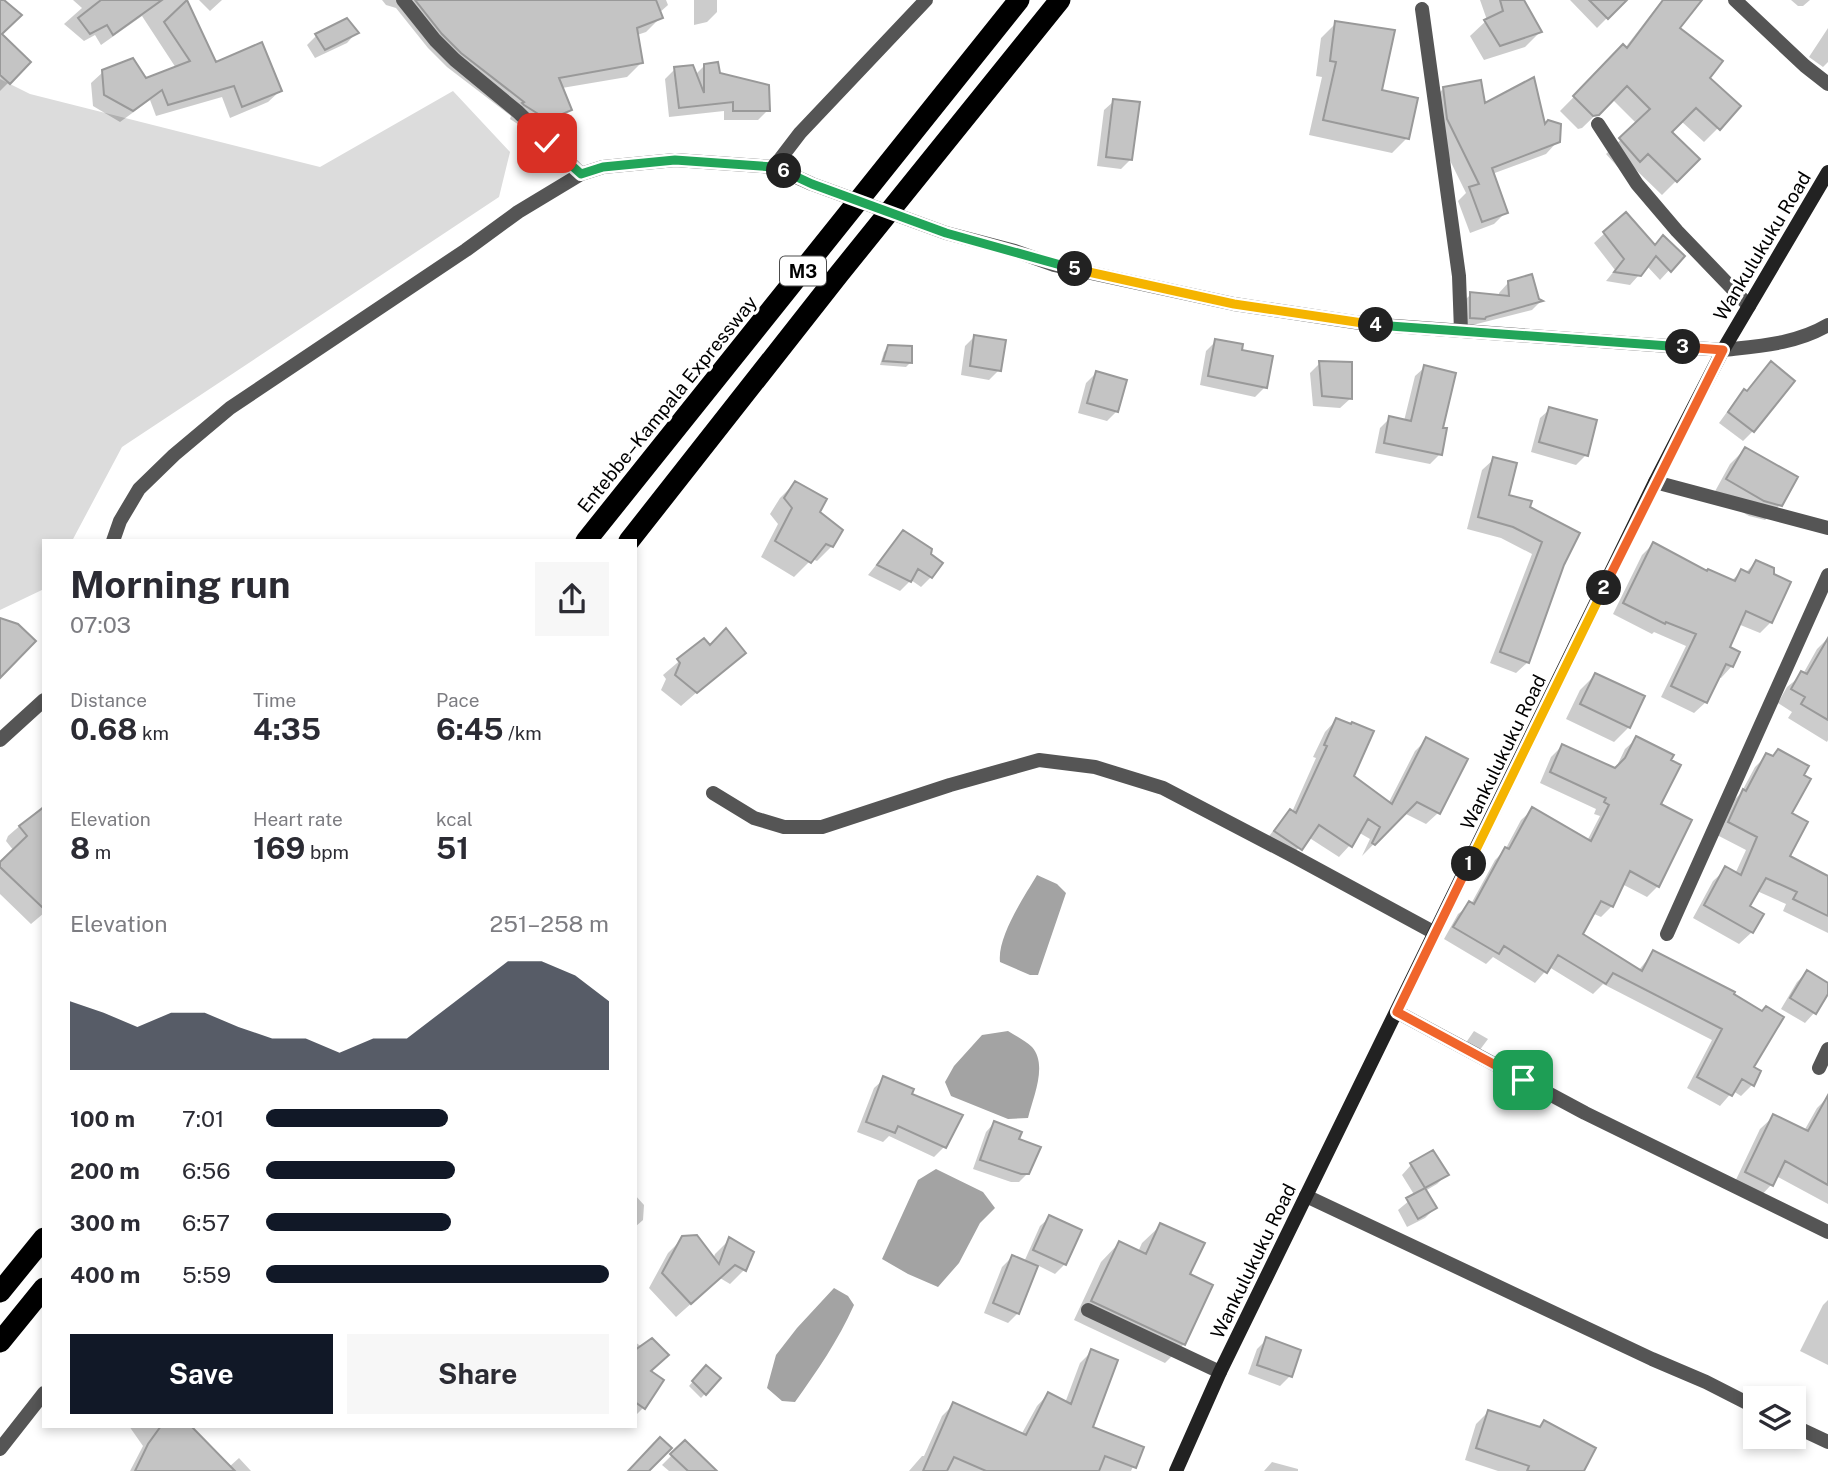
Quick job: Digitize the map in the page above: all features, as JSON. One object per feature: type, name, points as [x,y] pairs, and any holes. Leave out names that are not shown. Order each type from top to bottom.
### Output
[{"type":"highway","name":"Entebbe–Kampala Expressway","points":[[588,539],[1019,0]]},
{"type":"highway","name":"M3","points":[[631,539],[839,274],[1060,0]]},
{"type":"highway","points":[[0,1292],[42,1240]]},
{"type":"highway","points":[[0,1342],[42,1290]]},
{"type":"main road","name":"Wankulukuku Road","points":[[1176,1471],[1220,1372],[1656,482],[1723,350],[1828,172]]},
{"type":"street","points":[[402,0],[455,60],[517,112],[581,174]]},
{"type":"street","points":[[774,167],[800,133],[926,0]]},
{"type":"street","points":[[1735,0],[1828,84]]},
{"type":"street","points":[[1422,9],[1459,276],[1461,331]]},
{"type":"street","points":[[1598,124],[1637,184],[1677,231],[1749,306]]},
{"type":"street","points":[[114,539],[120,521],[139,489],[174,455],[230,408],[466,250],[518,212],[581,174],[603,167],[675,160],[774,167],[812,184],[946,233],[1015,251],[1054,265],[1234,304],[1367,324],[1723,350],[1773,345],[1828,326]]},
{"type":"street","points":[[1656,482],[1828,528]]},
{"type":"street","points":[[1667,934],[1828,575]]},
{"type":"street","points":[[0,740],[42,702]]},
{"type":"street","points":[[713,793],[732,806],[764,821],[784,827],[822,827],[950,785],[1039,760],[1095,767],[1163,788],[1435,933]]},
{"type":"street","points":[[1397,1012],[1586,1114],[1828,1232]]},
{"type":"street","points":[[1819,1068],[1828,1049]]},
{"type":"street","points":[[1306,1196],[1743,1401]]},
{"type":"street","points":[[1088,1310],[1220,1372]]},
{"type":"street","points":[[0,1450],[42,1396]]},
{"type":"street","points":[[1806,1432],[1828,1442]]},
{"type":"shaded area","points":[[0,79],[30,94],[320,167],[453,91],[510,152],[499,197],[122,447],[73,539],[42,539],[42,590],[0,610]]},
{"type":"shaded area","points":[[1037,875],[1057,884],[1066,893],[1038,975],[1030,975],[1000,962],[1000,952],[1012,917]]},
{"type":"shaded area","points":[[1008,1031],[1032,1047],[1037,1054],[1038,1081],[1028,1118],[1008,1119],[951,1096],[945,1082],[954,1066],[982,1035]]},
{"type":"shaded area","points":[[936,1169],[983,1192],[995,1208],[980,1223],[959,1263],[938,1287],[882,1259],[918,1180]]},
{"type":"shaded area","points":[[834,1288],[848,1296],[854,1305],[834,1343],[795,1402],[782,1401],[767,1388],[776,1355]]},
{"type":"building","points":[[0,0],[4,0],[22,15],[2,34],[31,62],[10,84],[0,75]]},
{"type":"building","points":[[101,0],[162,0],[113,35],[107,25],[90,34],[78,18]]},
{"type":"building","points":[[187,0],[216,62],[262,42],[282,91],[242,107],[234,86],[168,105],[162,90],[133,111],[104,95],[102,70],[133,58],[146,78],[190,61],[164,22]]},
{"type":"building","points":[[415,0],[656,0],[663,18],[637,28],[643,63],[559,78],[572,110],[548,120],[524,105],[524,102],[461,53]]},
{"type":"building","points":[[1500,0],[1524,0],[1542,32],[1500,46],[1484,20],[1503,11]]},
{"type":"building","points":[[1589,0],[1627,0],[1608,19]]},
{"type":"building","points":[[1663,0],[1702,0],[1680,28],[1723,61],[1710,78],[1741,106],[1720,130],[1696,108],[1672,132],[1700,159],[1677,182],[1648,154],[1640,162],[1619,138],[1650,109],[1627,86],[1599,115],[1593,116],[1573,96],[1623,44],[1627,48]]},
{"type":"building","points":[[347,18],[359,33],[325,50],[315,34]]},
{"type":"building","points":[[1335,21],[1395,30],[1382,90],[1418,98],[1409,139],[1323,120],[1336,62],[1330,61]]},
{"type":"building","points":[[718,62],[720,73],[769,85],[770,111],[733,111],[733,102],[679,108],[674,67],[693,65],[704,93],[704,64]]},
{"type":"building","points":[[1534,77],[1545,124],[1548,120],[1561,124],[1560,142],[1492,168],[1508,213],[1482,222],[1469,187],[1479,184],[1447,119],[1443,87],[1481,80],[1485,103]]},
{"type":"building","points":[[1113,99],[1140,102],[1132,160],[1106,157]]},
{"type":"building","points":[[1626,212],[1655,245],[1663,235],[1685,256],[1671,272],[1656,256],[1641,276],[1614,272],[1624,259],[1603,232]]},
{"type":"building","points":[[1532,274],[1539,299],[1543,301],[1485,319],[1470,318],[1470,292],[1509,296],[1508,281]]},
{"type":"building","points":[[974,335],[1006,340],[1001,371],[970,366]]},
{"type":"building","points":[[1215,339],[1243,344],[1242,350],[1273,356],[1267,388],[1208,376]]},
{"type":"building","points":[[888,345],[912,346],[912,363],[883,361]]},
{"type":"building","points":[[1319,361],[1352,362],[1352,399],[1322,396]]},
{"type":"building","points":[[1771,361],[1795,381],[1754,432],[1728,412],[1744,389],[1747,391]]},
{"type":"building","points":[[1424,365],[1456,373],[1443,428],[1447,428],[1442,455],[1384,443],[1389,416],[1411,421]]},
{"type":"building","points":[[1096,371],[1127,380],[1118,412],[1087,403]]},
{"type":"building","points":[[1549,407],[1597,420],[1588,456],[1539,442]]},
{"type":"building","points":[[1745,447],[1798,477],[1782,506],[1764,501],[1726,479]]},
{"type":"building","points":[[1493,457],[1517,463],[1509,495],[1532,501],[1530,507],[1580,533],[1564,565],[1529,663],[1500,652],[1542,542],[1513,527],[1478,517]]},
{"type":"building","points":[[795,481],[827,499],[820,512],[843,530],[833,547],[826,544],[811,563],[775,541],[792,508],[784,498]]},
{"type":"building","points":[[903,530],[932,549],[931,554],[943,563],[932,578],[918,569],[911,582],[877,565]]},
{"type":"building","points":[[1653,542],[1707,571],[1708,569],[1735,581],[1741,569],[1749,573],[1756,560],[1774,568],[1774,574],[1791,582],[1772,623],[1746,611],[1730,647],[1740,652],[1733,667],[1726,664],[1707,703],[1671,686],[1696,634],[1666,622],[1665,624],[1623,603]]},
{"type":"building","points":[[0,618],[18,624],[36,641],[0,678]]},
{"type":"building","points":[[726,628],[746,653],[697,693],[675,675],[680,663],[677,659],[704,638],[710,645]]},
{"type":"building","points":[[1828,638],[1828,720],[1801,704],[1805,697],[1791,689],[1801,671],[1807,674]]},
{"type":"building","points":[[1595,673],[1645,696],[1630,728],[1580,704]]},
{"type":"building","points":[[1336,718],[1374,731],[1354,776],[1392,804],[1426,737],[1468,759],[1440,814],[1417,802],[1375,845],[1372,843],[1380,827],[1368,819],[1352,847],[1319,825],[1302,850],[1274,831],[1290,809],[1296,813],[1327,746],[1324,745]]},
{"type":"building","points":[[1636,736],[1674,755],[1671,760],[1681,765],[1661,804],[1692,820],[1659,887],[1630,871],[1613,907],[1601,901],[1583,934],[1642,971],[1653,950],[1735,992],[1734,994],[1762,1011],[1766,1006],[1784,1017],[1754,1067],[1761,1071],[1754,1086],[1742,1079],[1732,1096],[1697,1077],[1722,1029],[1613,973],[1606,984],[1558,955],[1547,973],[1504,946],[1499,954],[1453,927],[1469,901],[1474,904],[1505,847],[1509,849],[1532,807],[1591,841],[1609,805],[1604,802],[1606,798],[1550,772],[1562,744],[1615,768],[1625,758]]},
{"type":"building","points":[[1778,749],[1809,766],[1804,775],[1811,779],[1792,813],[1808,822],[1790,856],[1828,876],[1828,916],[1793,899],[1797,892],[1766,878],[1750,906],[1764,914],[1753,933],[1704,905],[1725,866],[1741,875],[1757,837],[1728,822],[1743,789],[1746,791],[1766,753],[1773,756]]},
{"type":"building","points":[[42,809],[42,907],[0,867],[0,862],[27,836],[19,826]]},
{"type":"building","points":[[1807,970],[1828,983],[1828,994],[1816,1014],[1790,998]]},
{"type":"building","points":[[883,1076],[914,1089],[912,1094],[963,1115],[946,1148],[898,1126],[895,1133],[866,1122]]},
{"type":"building","points":[[1828,1095],[1828,1185],[1785,1161],[1773,1186],[1745,1172],[1773,1114],[1808,1131]]},
{"type":"building","points":[[994,1121],[1022,1132],[1019,1139],[1041,1147],[1029,1174],[1021,1174],[980,1160]]},
{"type":"building","points":[[1433,1150],[1449,1175],[1425,1188],[1410,1163]]},
{"type":"building","points":[[1425,1188],[1437,1208],[1418,1219],[1406,1198]]},
{"type":"building","points":[[1049,1215],[1082,1230],[1066,1265],[1033,1250]]},
{"type":"building","points":[[1160,1223],[1205,1243],[1190,1274],[1213,1285],[1185,1345],[1091,1301],[1119,1241],[1146,1254]]},
{"type":"building","points":[[697,1235],[719,1264],[729,1237],[754,1252],[746,1271],[735,1265],[691,1304],[662,1273],[682,1236]]},
{"type":"building","points":[[1012,1255],[1038,1266],[1019,1314],[993,1303]]},
{"type":"building","points":[[1266,1337],[1301,1350],[1292,1377],[1257,1365]]},
{"type":"building","points":[[652,1338],[669,1355],[651,1371],[664,1380],[645,1409],[637,1403],[637,1349]]},
{"type":"building","points":[[1091,1349],[1118,1360],[1093,1427],[1144,1447],[1136,1468],[1105,1456],[1099,1471],[986,1471],[954,1457],[947,1471],[923,1471],[953,1402],[1026,1435],[1048,1392],[1071,1404]]},
{"type":"building","points":[[706,1365],[721,1378],[706,1395],[692,1381]]},
{"type":"building","points":[[1488,1410],[1540,1427],[1544,1420],[1596,1448],[1584,1471],[1527,1471],[1529,1466],[1476,1448]]},
{"type":"building","points":[[160,1428],[193,1428],[235,1471],[135,1471],[148,1444]]},
{"type":"building","points":[[660,1437],[672,1448],[649,1471],[628,1471]]},
{"type":"building","points":[[685,1440],[717,1471],[688,1471],[670,1454]]},
{"type":"route","points":[[547,143],[581,174],[603,167],[675,160],[774,167],[812,184],[946,233],[1015,251],[1054,265],[1234,304],[1367,324],[1723,350],[1397,1012],[1523,1080]]}]
